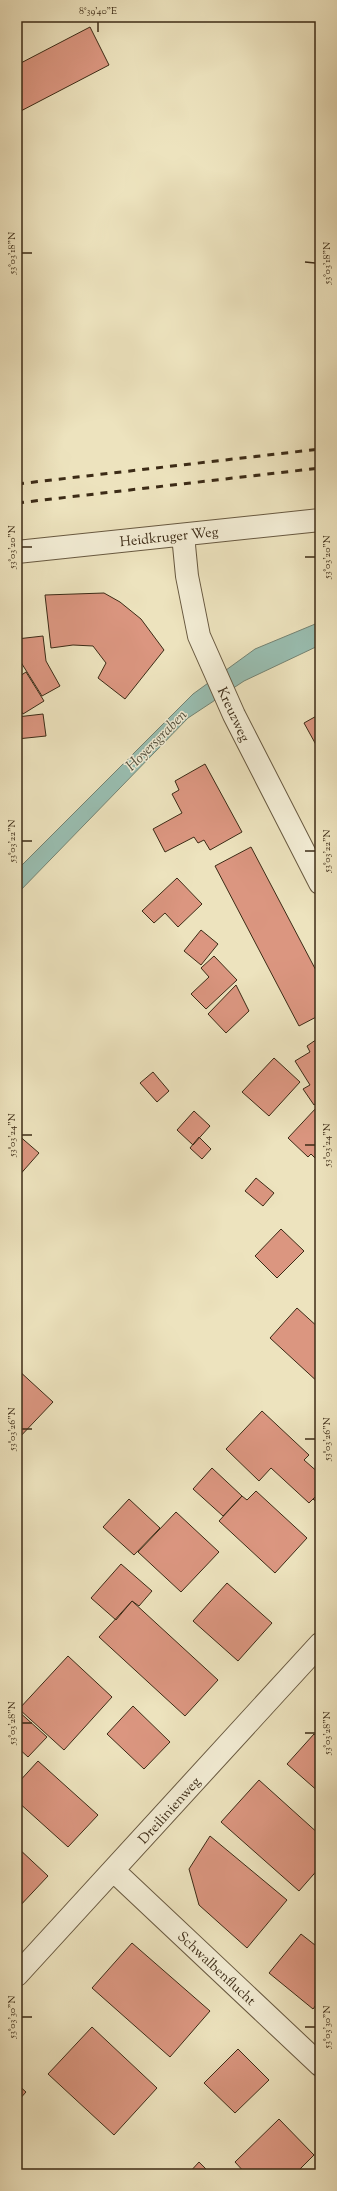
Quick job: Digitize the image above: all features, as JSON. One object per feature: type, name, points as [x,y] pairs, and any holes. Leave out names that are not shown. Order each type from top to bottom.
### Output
[{"type":"street","name":"Heidkruger Weg","points":[[17,552],[320,520]]},
{"type":"street","name":"Kreuzweg","points":[[183,534],[192,609],[199,636],[232,711],[320,883]]},
{"type":"street","name":"Dreilinienweg","points":[[17,1975],[320,1644]]},
{"type":"street","name":"Schwalbenflucht","points":[[114,1870],[320,2065]]},
{"type":"water","name":"Hoyersgraben","points":[[320,622],[320,645],[244,681],[188,718],[17,894],[17,870],[193,694],[255,649]]},
{"type":"building","points":[[90,27],[109,65],[17,113],[17,65]]},
{"type":"building","points":[[104,593],[120,602],[141,619],[164,650],[125,699],[98,678],[106,663],[93,646],[73,645],[51,648],[45,595]]},
{"type":"building","points":[[43,636],[46,661],[60,686],[42,696],[17,656],[17,639]]},
{"type":"building","points":[[26,672],[44,701],[23,714],[17,704],[17,678]]},
{"type":"building","points":[[43,714],[46,736],[17,739],[17,717]]},
{"type":"building","points":[[320,714],[320,752],[304,723]]},
{"type":"building","points":[[205,764],[242,832],[210,850],[204,840],[198,843],[194,837],[165,852],[153,829],[182,813],[172,794],[179,790],[175,781]]},
{"type":"building","points":[[251,847],[320,978],[320,1015],[299,1026],[215,866]]},
{"type":"building","points":[[177,878],[202,904],[178,927],[165,913],[154,923],[142,911]]},
{"type":"building","points":[[201,930],[218,944],[201,965],[184,951]]},
{"type":"building","points":[[214,956],[237,980],[206,1009],[191,994],[209,977],[201,968]]},
{"type":"building","points":[[236,985],[249,1011],[226,1033],[208,1014]]},
{"type":"building","points":[[320,1037],[320,1101],[314,1105],[303,1089],[310,1085],[295,1061],[310,1052],[307,1046]]},
{"type":"building","points":[[274,1058],[300,1082],[269,1116],[242,1092]]},
{"type":"building","points":[[153,1072],[169,1091],[157,1102],[140,1083]]},
{"type":"building","points":[[317,1107],[320,1109],[320,1163],[311,1154],[308,1157],[288,1138]]},
{"type":"building","points":[[194,1111],[210,1126],[193,1145],[177,1130]]},
{"type":"building","points":[[17,1134],[39,1153],[17,1178]]},
{"type":"building","points":[[199,1137],[211,1149],[202,1159],[190,1148]]},
{"type":"building","points":[[256,1178],[274,1193],[263,1206],[245,1191]]},
{"type":"building","points":[[281,1229],[304,1251],[277,1278],[255,1256]]},
{"type":"building","points":[[297,1308],[320,1329],[320,1333],[316,1337],[320,1340],[320,1384],[270,1338]]},
{"type":"building","points":[[17,1369],[53,1402],[17,1440]]},
{"type":"building","points":[[262,1411],[309,1455],[304,1460],[320,1474],[320,1492],[309,1503],[271,1468],[259,1481],[226,1449]]},
{"type":"building","points":[[212,1468],[242,1496],[223,1516],[193,1489]]},
{"type":"building","points":[[256,1491],[307,1538],[275,1573],[219,1521],[242,1496],[247,1500]]},
{"type":"building","points":[[320,1492],[320,1505],[313,1499]]},
{"type":"building","points":[[129,1499],[160,1528],[134,1555],[103,1527]]},
{"type":"building","points":[[176,1512],[219,1552],[181,1592],[138,1552]]},
{"type":"building","points":[[121,1564],[152,1591],[139,1606],[132,1601],[116,1620],[91,1598]]},
{"type":"building","points":[[227,1583],[272,1623],[238,1661],[193,1621]]},
{"type":"building","points":[[132,1601],[218,1680],[185,1716],[99,1637]]},
{"type":"building","points":[[68,1656],[112,1697],[64,1750],[19,1709]]},
{"type":"building","points":[[133,1706],[170,1742],[144,1769],[107,1734]]},
{"type":"building","points":[[17,1710],[47,1737],[28,1757],[17,1747]]},
{"type":"building","points":[[314,1734],[320,1739],[320,1793],[287,1764]]},
{"type":"building","points":[[38,1761],[98,1815],[68,1847],[17,1801],[17,1784]]},
{"type":"building","points":[[259,1780],[320,1835],[320,1867],[299,1891],[221,1822]]},
{"type":"building","points":[[210,1836],[287,1900],[247,1948],[199,1905],[189,1869]]},
{"type":"building","points":[[17,1847],[48,1876],[17,1909]]},
{"type":"building","points":[[301,1934],[320,1949],[320,2000],[313,2009],[269,1973]]},
{"type":"building","points":[[132,1943],[210,2011],[170,2057],[92,1988]]},
{"type":"building","points":[[92,2027],[157,2088],[114,2135],[48,2074]]},
{"type":"building","points":[[238,2049],[269,2080],[235,2113],[204,2083]]},
{"type":"building","points":[[17,2084],[26,2092],[17,2102]]},
{"type":"building","points":[[279,2119],[314,2155],[295,2174],[246,2174],[235,2162]]},
{"type":"building","points":[[199,2162],[211,2174],[188,2174]]},
{"type":"railway","points":[[17,484],[320,449]]},
{"type":"railway","points":[[17,503],[320,468]]}]
